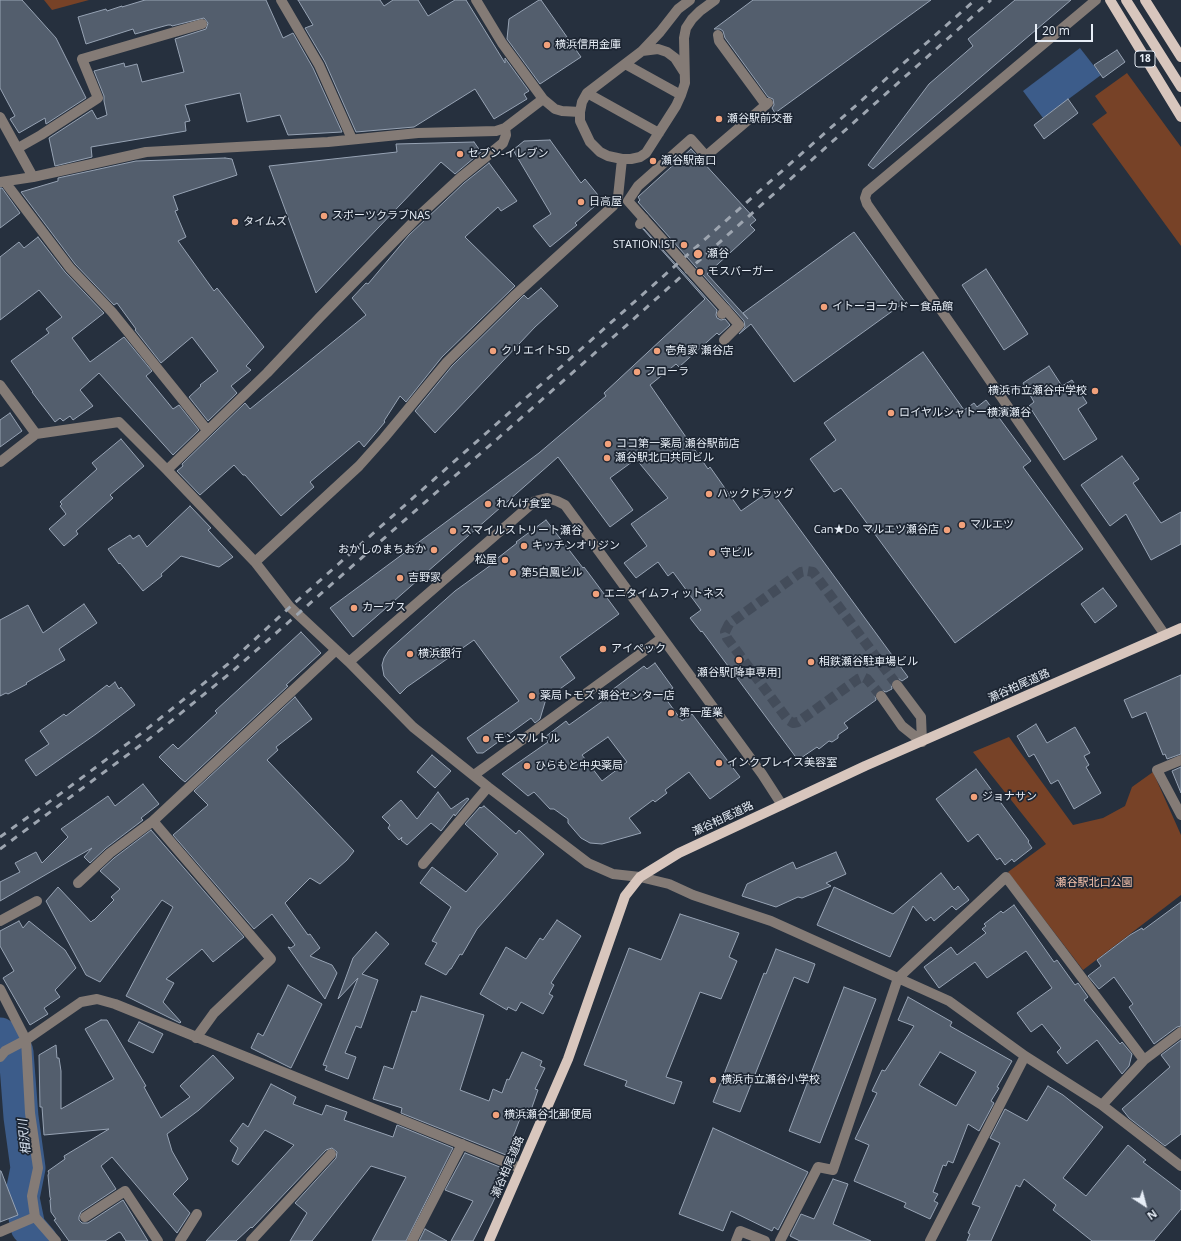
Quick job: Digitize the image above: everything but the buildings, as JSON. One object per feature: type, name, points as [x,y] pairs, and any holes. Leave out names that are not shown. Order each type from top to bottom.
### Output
[{"type":"main road","name":"18","points":[[1110,0],[1181,117]]},
{"type":"main road","name":"18","points":[[1126,0],[1181,87]]},
{"type":"main road","points":[[1145,0],[1181,57]]},
{"type":"main road","name":"瀬谷柏尾道路","points":[[489,1241],[568,1059],[625,896],[640,877],[679,853],[865,766],[1181,628]]},
{"type":"street","points":[[281,0],[319,65],[352,139]]},
{"type":"street","points":[[476,0],[502,43],[543,99],[555,109],[580,112]]},
{"type":"street","points":[[690,0],[678,9],[660,32],[642,51],[587,93],[582,102],[580,121],[590,142],[600,152],[608,156],[622,159],[640,157],[646,153],[676,106],[685,83],[684,38],[686,28],[700,11],[715,0]]},
{"type":"street","points":[[1096,0],[867,192],[865,198],[867,204],[1165,635]]},
{"type":"street","points":[[18,148],[98,98],[82,59],[202,24]]},
{"type":"street","points":[[718,35],[719,41],[767,104],[706,156],[690,139],[639,188],[628,201],[642,221],[724,312],[740,325],[724,340]]},
{"type":"street","points":[[642,51],[658,49],[667,52],[675,58],[685,74]]},
{"type":"street","points":[[626,64],[681,95]]},
{"type":"street","points":[[587,93],[659,133]]},
{"type":"street","points":[[207,430],[112,312],[70,268],[2,182],[33,177],[146,152],[352,139],[418,133],[496,131],[505,128],[543,99]]},
{"type":"street","points":[[0,117],[33,177]]},
{"type":"street","points":[[167,470],[267,372],[421,214],[460,178],[503,143],[506,135],[505,128]]},
{"type":"street","points":[[255,562],[359,466],[447,362],[514,296],[613,206],[618,197],[622,159]]},
{"type":"street","points":[[0,385],[36,434]]},
{"type":"street","points":[[0,462],[36,434],[119,422],[255,562],[290,607],[349,662],[413,726],[488,787],[588,863],[613,874],[640,877],[669,884],[693,895],[771,920],[949,1001],[1025,1056],[1102,1105],[1181,1166]]},
{"type":"street","points":[[349,662],[535,501],[547,498],[565,505],[754,762],[782,805]]},
{"type":"street","points":[[474,775],[662,638]]},
{"type":"street","points":[[78,883],[110,853],[153,821],[336,651]]},
{"type":"street","points":[[897,685],[921,717],[922,742]]},
{"type":"street","points":[[881,696],[902,726],[922,742]]},
{"type":"street","points":[[1181,760],[1157,770],[1181,815]]},
{"type":"street","points":[[423,864],[488,787]]},
{"type":"street","points":[[153,821],[271,959],[214,1013],[196,1038]]},
{"type":"street","points":[[780,1241],[818,1167],[833,1170],[898,978],[1006,877],[1144,1060]]},
{"type":"street","points":[[0,921],[36,901]]},
{"type":"street","points":[[0,990],[23,1042],[30,1113],[38,1168],[32,1196],[35,1217],[56,1241]]},
{"type":"street","points":[[3,1054],[81,1002],[97,999],[115,1004],[520,1168]]},
{"type":"street","points":[[1102,1105],[1144,1060],[1181,1032]]},
{"type":"street","points":[[930,1241],[1025,1056]]},
{"type":"street","points":[[412,1241],[462,1144]]},
{"type":"street","points":[[251,1241],[332,1154]]},
{"type":"street","points":[[85,1217],[124,1191],[158,1241]]},
{"type":"street","points":[[180,1241],[197,1214]]},
{"type":"street","points":[[0,1232],[35,1217]]},
{"type":"street","points":[[736,1241],[740,1230],[765,1241]]},
{"type":"green space","points":[[44,0],[89,0],[52,10]]},
{"type":"green space","points":[[1127,73],[1181,147],[1181,246],[1092,124],[1107,113],[1095,96]]},
{"type":"green space","name":"瀬谷駅北口公園","points":[[1009,737],[1073,825],[1103,818],[1125,806],[1132,787],[1153,772],[1181,835],[1181,895],[1083,970],[1008,872],[1046,844],[973,752]]},
{"type":"water","points":[[1080,48],[1101,75],[1043,118],[1023,91]]},
{"type":"waterway","name":"相沢川","points":[[0,1035],[9,1041],[16,1052],[21,1117],[28,1168],[22,1198],[28,1227],[40,1241]]},
{"type":"tunnel","points":[[881,696],[867,679],[863,677],[858,679],[798,722],[793,723],[788,720],[727,638],[725,632],[729,624],[801,572],[813,572],[897,685]]},
{"type":"railway","points":[[0,837],[143,732],[228,664],[290,607],[975,0]]},
{"type":"railway","points":[[0,849],[149,739],[234,670],[628,324],[991,0]]},
{"type":"place","name":"横浜信用金庫","points":[[547,45]]},
{"type":"place","name":"瀬谷駅前交番","points":[[719,119]]},
{"type":"place","name":"セブン-イレブン","points":[[460,154]]},
{"type":"place","name":"瀬谷駅南口","points":[[653,161]]},
{"type":"place","name":"日高屋","points":[[581,202]]},
{"type":"place","name":"スポーツクラブNAS","points":[[324,216]]},
{"type":"place","name":"タイムズ","points":[[235,222]]},
{"type":"place","name":"STATION IST","points":[[684,245]]},
{"type":"place","name":"瀬谷","points":[[698,254]]},
{"type":"place","name":"モスバーガー","points":[[700,272]]},
{"type":"place","name":"イトーヨーカドー食品館","points":[[824,307]]},
{"type":"place","name":"クリエイトSD","points":[[493,351]]},
{"type":"place","name":"壱角家 瀬谷店","points":[[657,351]]},
{"type":"place","name":"フローラ","points":[[637,372]]},
{"type":"place","name":"横浜市立瀬谷中学校","points":[[1095,391]]},
{"type":"place","name":"ロイヤルシャトー横濱瀬谷","points":[[891,413]]},
{"type":"place","name":"ココ第一薬局 瀬谷駅前店","points":[[608,444]]},
{"type":"place","name":"瀬谷駅北口共同ビル","points":[[607,458]]},
{"type":"place","name":"ハックドラッグ","points":[[709,494]]},
{"type":"place","name":"れんげ食堂","points":[[488,504]]},
{"type":"place","name":"マルエツ","points":[[962,525]]},
{"type":"place","name":"Can★Do マルエツ瀬谷店","points":[[947,530]]},
{"type":"place","name":"スマイルストリート瀬谷","points":[[453,531]]},
{"type":"place","name":"キッチンオリジン","points":[[524,546]]},
{"type":"place","name":"おかしのまちおか","points":[[434,550]]},
{"type":"place","name":"守ビル","points":[[712,553]]},
{"type":"place","name":"松屋","points":[[505,560]]},
{"type":"place","name":"第5白鳳ビル","points":[[513,573]]},
{"type":"place","name":"吉野家","points":[[400,578]]},
{"type":"place","name":"エニタイムフィットネス","points":[[596,594]]},
{"type":"place","name":"カーブス","points":[[354,608]]},
{"type":"place","name":"アイペック","points":[[603,649]]},
{"type":"place","name":"横浜銀行","points":[[410,654]]},
{"type":"place","name":"瀬谷駅[降車専用]","points":[[739,660]]},
{"type":"place","name":"相鉄瀬谷駐車場ビル","points":[[811,662]]},
{"type":"place","name":"薬局トモズ 瀬谷センター店","points":[[532,696]]},
{"type":"place","name":"第一産業","points":[[671,713]]},
{"type":"place","name":"モンマルトル","points":[[486,739]]},
{"type":"place","name":"インクプレイス美容室","points":[[719,763]]},
{"type":"place","name":"ひらもと中央薬局","points":[[527,766]]},
{"type":"place","name":"ジョナサン","points":[[974,797]]},
{"type":"place","name":"横浜市立瀬谷小学校","points":[[713,1080]]},
{"type":"place","name":"横浜瀬谷北郵便局","points":[[496,1115]]}]
